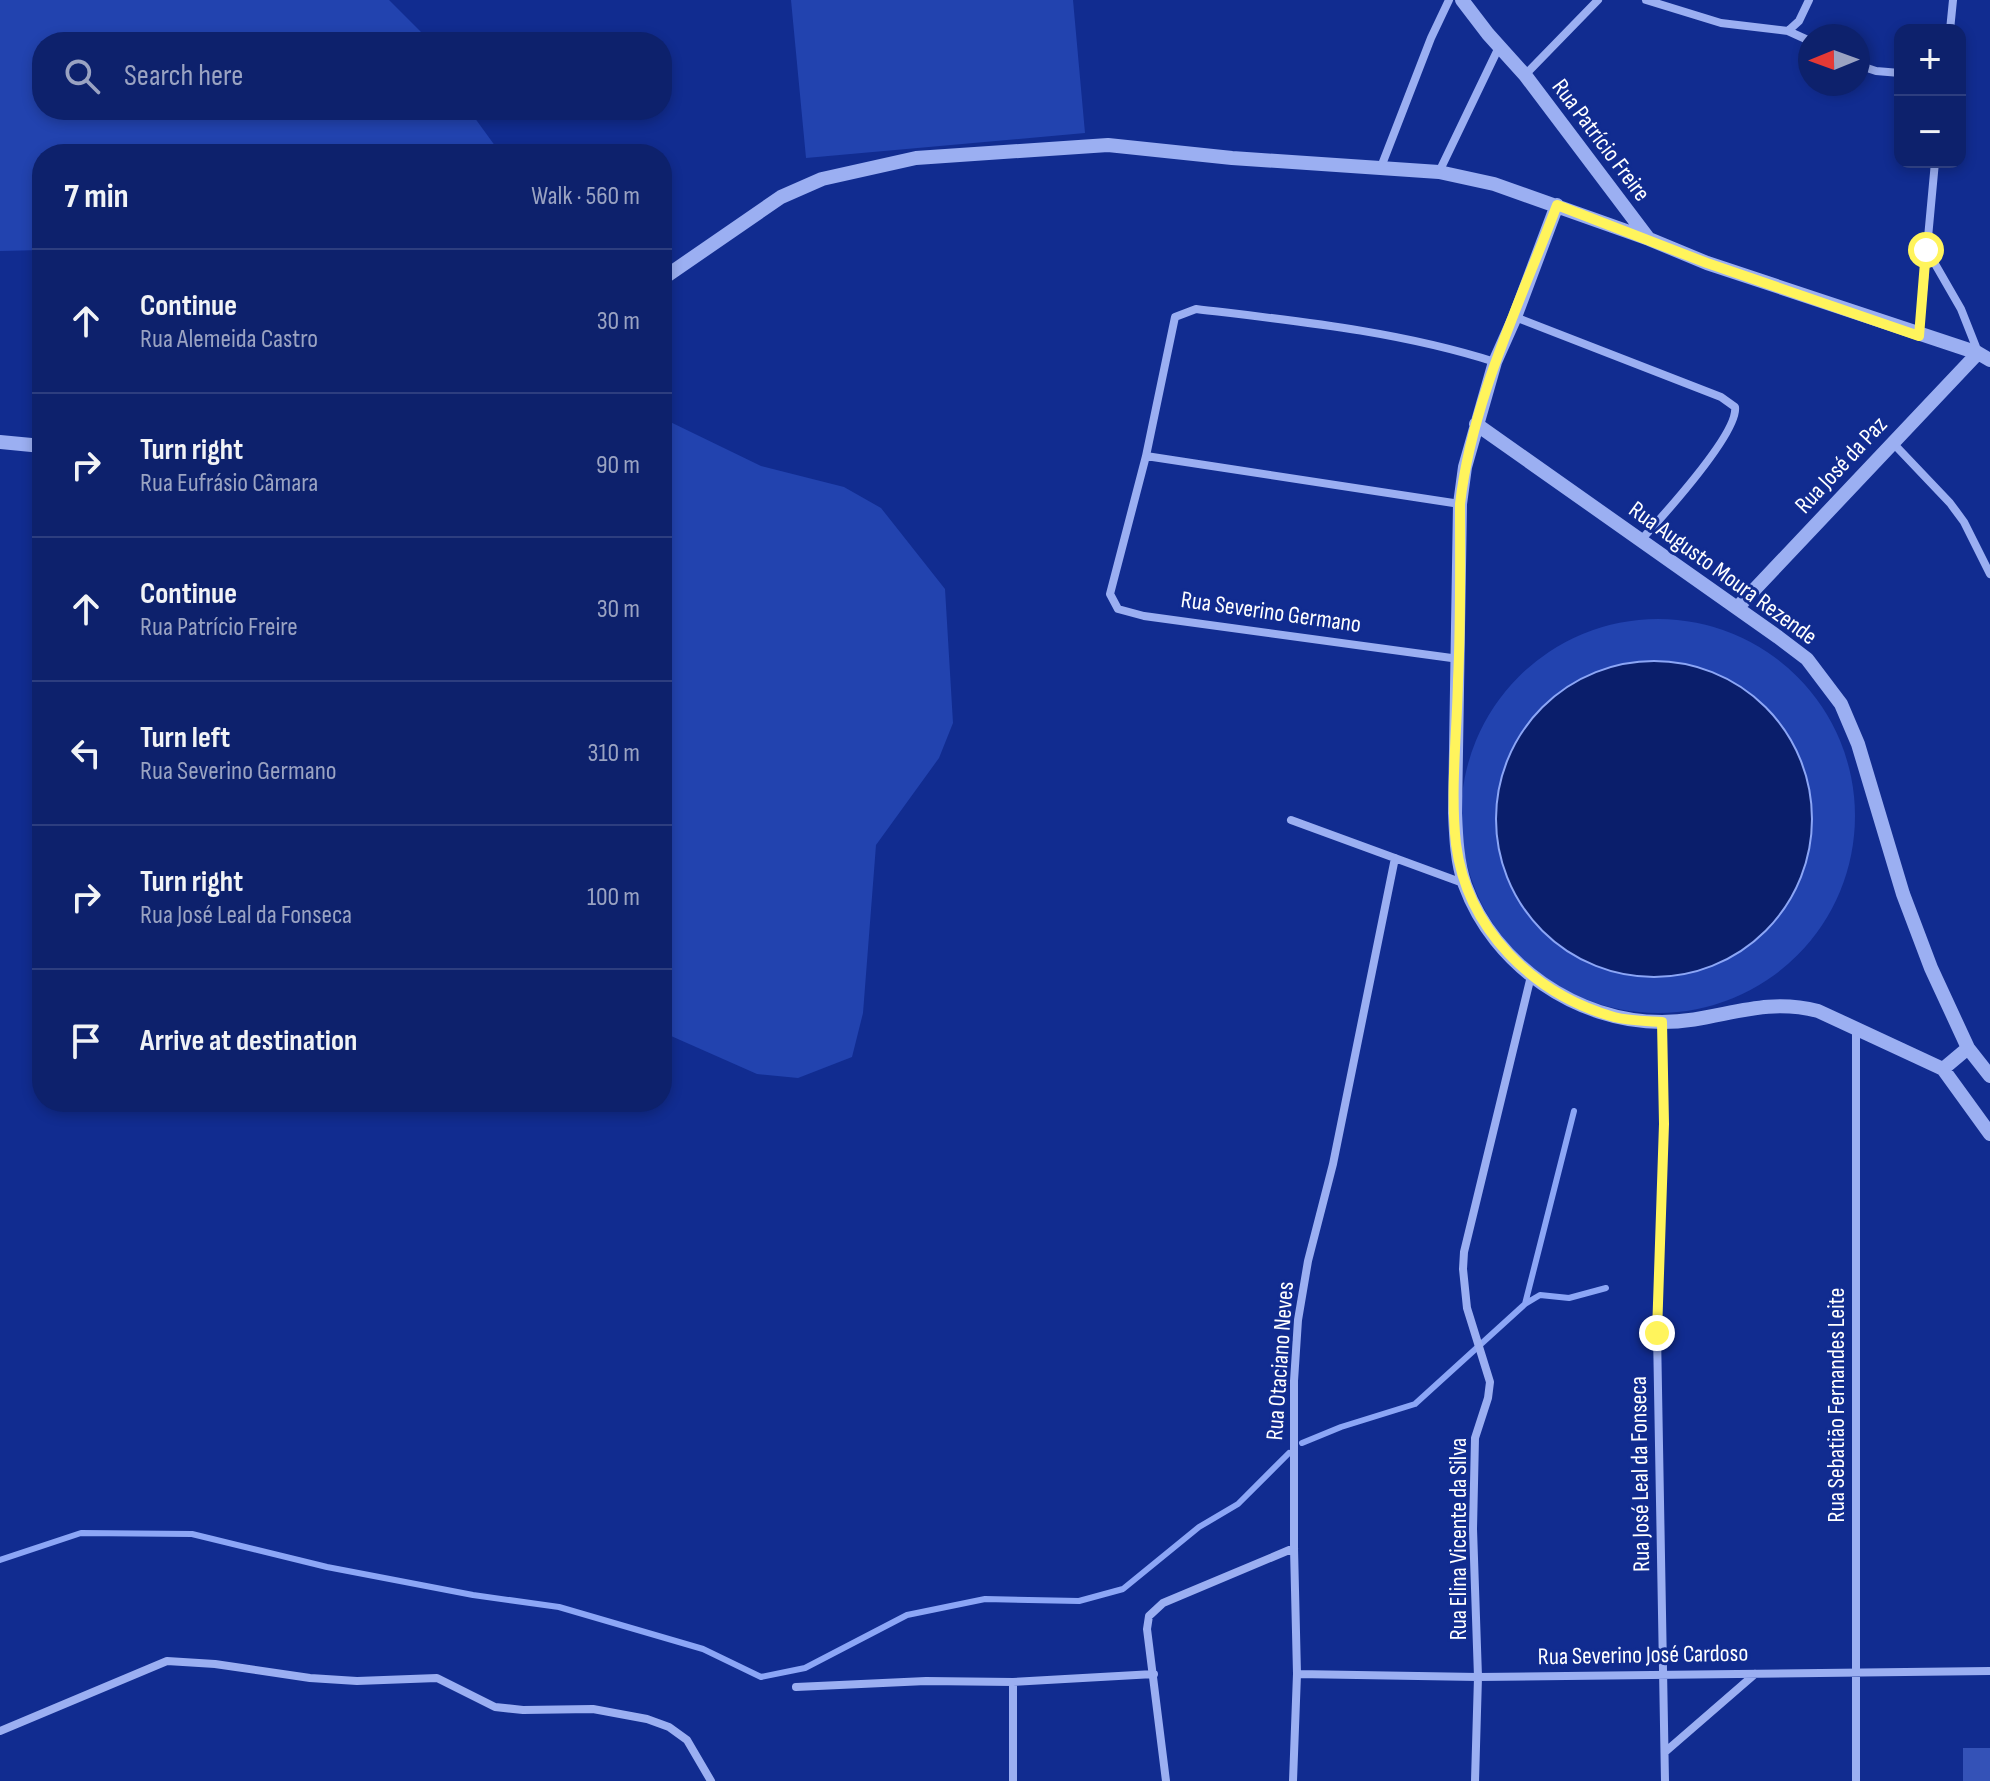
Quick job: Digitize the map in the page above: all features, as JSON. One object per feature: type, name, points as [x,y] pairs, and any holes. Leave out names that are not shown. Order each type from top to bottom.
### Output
[{"type":"street","points":[[1381,167],[1449,0]]},
{"type":"street","name":"Rua Patrício Freire","points":[[1462,0],[1525,75],[1649,239]]},
{"type":"street","points":[[1525,75],[1598,0]]},
{"type":"street","points":[[1646,0],[1721,23],[1788,31],[1798,36]]},
{"type":"street","points":[[1788,31],[1799,21],[1809,0]]},
{"type":"street","points":[[1951,24],[1953,0]]},
{"type":"street","points":[[1439,172],[1499,47]]},
{"type":"street","points":[[1870,69],[1894,72]]},
{"type":"street","name":"Rua Patrício Freire","points":[[672,272],[781,197],[822,179],[916,158],[1108,145],[1232,158],[1439,172],[1494,184],[1649,239]]},
{"type":"street","points":[[1919,336],[1934,168]]},
{"type":"street","points":[[1557,205],[1495,362],[1465,467],[1460,504],[1456,842],[1464,883],[1474,906],[1499,944],[1531,976],[1586,1008],[1626,1020],[1662,1022],[1686,1021],[1768,1005],[1796,1005],[1818,1011],[1943,1069],[1990,1134]]},
{"type":"street","points":[[1649,239],[1707,263],[1984,357]]},
{"type":"street","points":[[1926,250],[1961,309],[1984,357]]},
{"type":"street","points":[[1460,504],[1146,456],[1175,317],[1190,309],[1371,332],[1436,345],[1495,362]]},
{"type":"street","points":[[1515,317],[1721,397],[1735,407],[1733,422],[1720,442],[1684,491],[1641,540]]},
{"type":"street","name":"Rua José da Paz","points":[[1737,608],[1892,442],[1984,357]]},
{"type":"street","name":"Rua Augusto Moura Rezende","points":[[1476,424],[1807,659],[1841,704],[1858,744],[1931,968],[1968,1048],[1990,1076]]},
{"type":"street","points":[[0,442],[32,445]]},
{"type":"street","points":[[1892,442],[1957,512],[1990,574]]},
{"type":"street","name":"Rua Severino Germano","points":[[1146,456],[1110,594],[1118,609],[1343,645],[1459,659]]},
{"type":"street","points":[[1291,820],[1464,883]]},
{"type":"street","name":"Rua Otaciano Neves","points":[[1293,1781],[1297,1674],[1294,1381],[1301,1293],[1333,1164],[1395,858]]},
{"type":"street","name":"Rua Elina Vicente da Silva","points":[[1475,1781],[1478,1677],[1473,1529],[1475,1438],[1490,1382],[1467,1308],[1464,1252],[1531,976]]},
{"type":"street","name":"Rua José Leal da Fonseca","points":[[1662,1022],[1664,1124],[1657,1333],[1665,1781]]},
{"type":"street","name":"Rua Sebatião Fernandes Leite","points":[[1856,1028],[1856,1781]]},
{"type":"street","points":[[1943,1069],[1968,1048]]},
{"type":"street","points":[[1166,1781],[1147,1622],[1155,1608],[1209,1582],[1294,1548]]},
{"type":"street","points":[[0,1731],[167,1661],[215,1664],[326,1679],[437,1678],[495,1707],[523,1710],[593,1709],[647,1719],[669,1727],[687,1740],[710,1781]]},
{"type":"street","name":"Rua Severino José Cardoso","points":[[1297,1674],[1478,1677],[1990,1671]]},
{"type":"street","points":[[796,1687],[926,1681],[1013,1682],[1154,1674]]},
{"type":"street","points":[[1665,1752],[1755,1674]]},
{"type":"street","points":[[1013,1682],[1013,1781]]},
{"type":"shaded area","points":[[0,0],[389,0],[421,32],[32,32],[32,120],[476,120],[494,144],[32,144],[32,250],[0,251]]},
{"type":"shaded area","points":[[791,0],[1073,0],[1085,133],[806,158]]},
{"type":"shaded area","points":[[672,423],[761,466],[844,487],[881,508],[945,589],[953,723],[939,758],[876,845],[863,1013],[852,1057],[798,1078],[757,1074],[672,1036]]},
{"type":"shaded area","points":[[1658,619],[1696,623],[1733,634],[1767,652],[1797,677],[1822,707],[1840,741],[1851,778],[1855,816],[1851,854],[1840,891],[1822,925],[1797,955],[1767,980],[1733,998],[1696,1009],[1658,1013],[1620,1009],[1583,998],[1549,980],[1519,955],[1494,925],[1476,891],[1465,854],[1461,816],[1465,778],[1476,741],[1494,707],[1519,677],[1549,652],[1583,634],[1620,623]]},
{"type":"shaded area","points":[[1654,661],[1685,664],[1714,673],[1742,688],[1766,707],[1785,731],[1800,759],[1809,788],[1812,819],[1809,850],[1800,879],[1785,907],[1766,931],[1742,950],[1714,965],[1685,974],[1654,977],[1623,974],[1594,965],[1566,950],[1542,931],[1523,907],[1508,879],[1499,850],[1496,819],[1499,788],[1508,759],[1523,731],[1542,707],[1566,688],[1594,673],[1623,664]]},
{"type":"building","points":[[1963,1748],[1990,1748],[1990,1781],[1963,1781]]},
{"type":"waterway","points":[[1302,1443],[1341,1427],[1415,1404],[1525,1304],[1574,1111]]},
{"type":"waterway","points":[[1525,1304],[1540,1295],[1569,1298],[1606,1288]]},
{"type":"waterway","points":[[0,1560],[81,1533],[192,1534],[327,1567],[473,1595],[559,1607],[703,1649],[761,1677],[805,1668],[907,1615],[985,1599],[1079,1601],[1123,1589],[1199,1527],[1238,1504],[1289,1453]]},
{"type":"route","points":[[1657,1333],[1664,1124],[1662,1022],[1626,1020],[1586,1008],[1531,976],[1499,944],[1474,906],[1464,883],[1456,842],[1455,775],[1460,504],[1465,467],[1495,362],[1557,205],[1707,263],[1919,336],[1926,250]]}]
